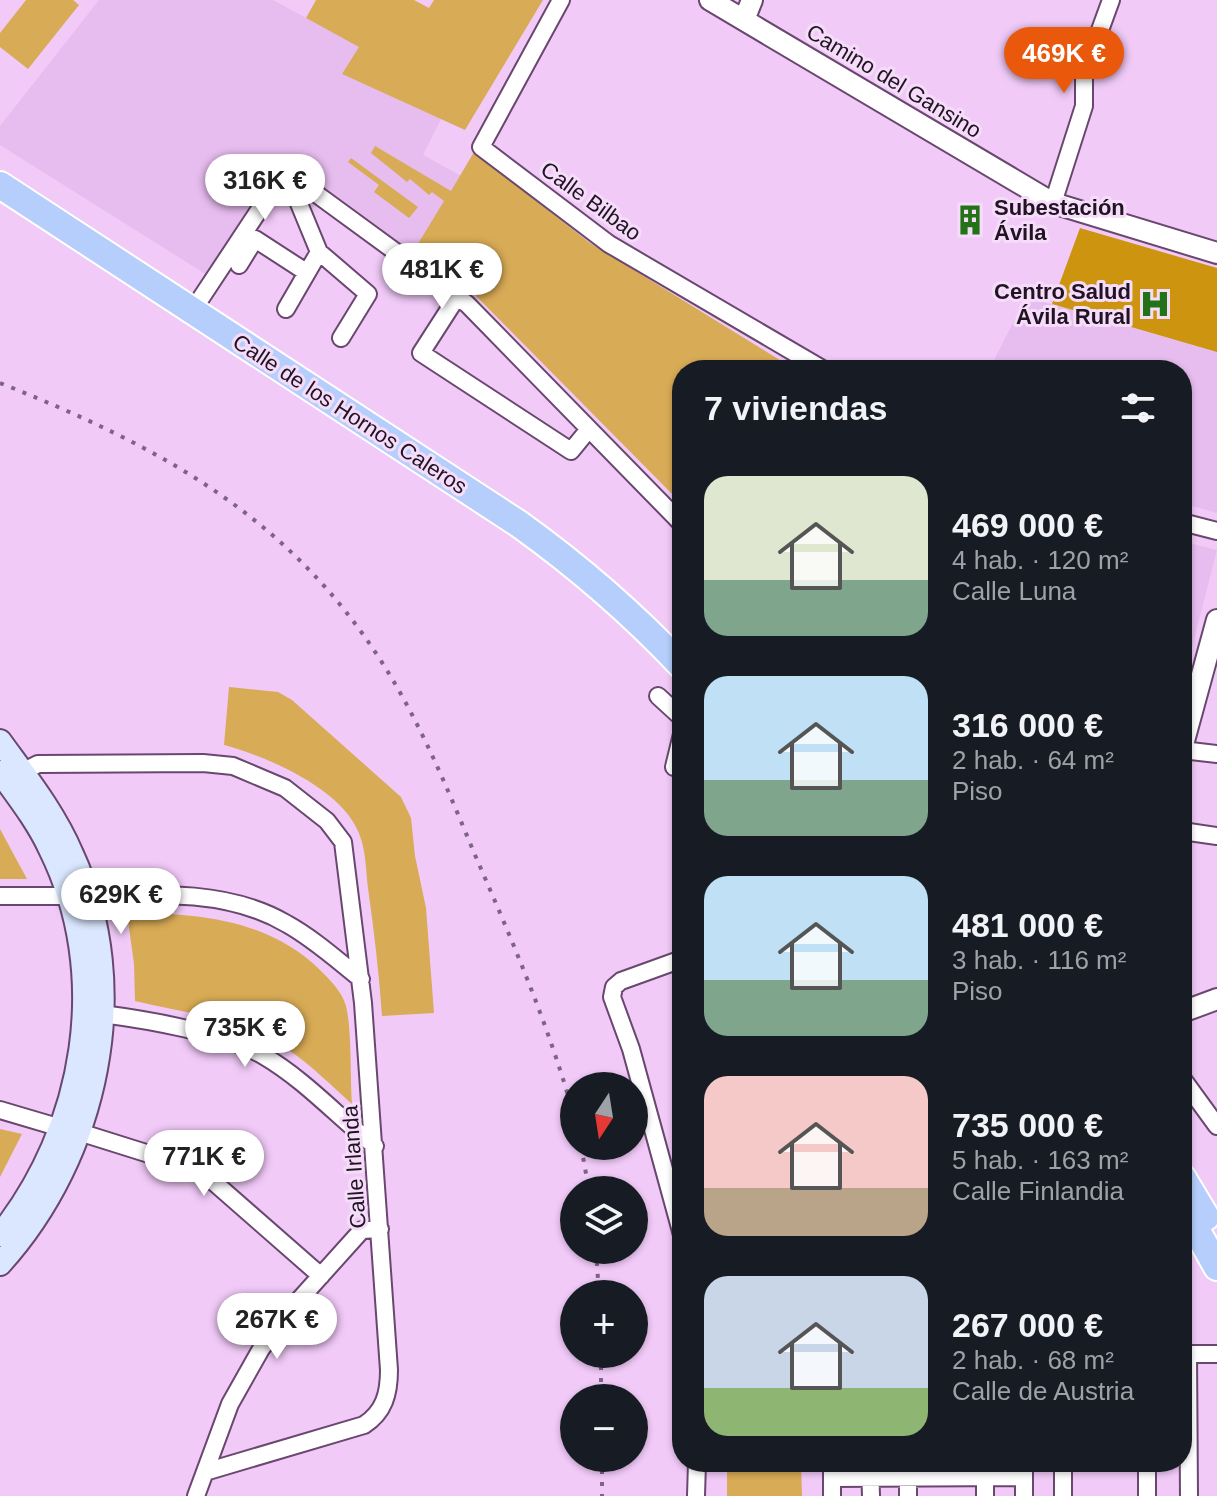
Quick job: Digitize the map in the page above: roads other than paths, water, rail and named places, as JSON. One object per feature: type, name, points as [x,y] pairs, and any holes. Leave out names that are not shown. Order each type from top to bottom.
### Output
[{"type":"main road","name":"Calle de los Hornos Caleros","points":[[0,167],[527,510],[591,558],[672,634]]},
{"type":"main road","name":"Calle de los Hornos Caleros","points":[[0,185],[519,524],[581,569],[672,656]]},
{"type":"main road","points":[[0,741],[11,772],[58,825],[73,856],[79,896],[84,1012],[70,1130],[52,1192],[24,1235],[0,1264]]},
{"type":"main road","points":[[0,1235],[92,1092],[102,1014],[100,951],[79,896]]},
{"type":"main road","points":[[1192,1194],[1217,1238]]},
{"type":"main road","points":[[1192,1222],[1217,1267]]},
{"type":"street","name":"Calle Bilbao","points":[[561,0],[481,147],[609,244],[807,360]]},
{"type":"street","name":"Camino del Gansino","points":[[710,0],[1053,203],[1217,253]]},
{"type":"street","points":[[744,20],[752,0]]},
{"type":"street","points":[[1053,203],[1084,106],[1084,74],[1111,0]]},
{"type":"street","points":[[201,298],[285,171]]},
{"type":"street","points":[[285,171],[319,252],[368,294],[341,338]]},
{"type":"street","points":[[285,171],[457,297],[672,514]]},
{"type":"street","points":[[239,265],[255,239],[306,272]]},
{"type":"street","points":[[286,309],[319,252]]},
{"type":"street","points":[[457,297],[421,353],[571,451],[589,429]]},
{"type":"street","points":[[1192,525],[1217,531]]},
{"type":"street","points":[[1192,718],[1213,654],[1217,620]]},
{"type":"street","points":[[658,696],[672,709]]},
{"type":"street","points":[[1192,750],[1217,754]]},
{"type":"street","name":"Calle Irlanda","points":[[11,772],[38,764],[218,763],[247,770],[285,788],[327,821],[343,842],[361,979],[389,1382],[384,1404],[364,1425],[205,1472]]},
{"type":"street","points":[[1192,832],[1217,836]]},
{"type":"street","points":[[0,896],[187,895],[239,905],[285,922],[361,979]]},
{"type":"street","points":[[672,963],[621,981],[614,987],[612,997],[672,1181]]},
{"type":"street","points":[[1192,1008],[1217,999]]},
{"type":"street","points":[[102,1014],[224,1039],[263,1055],[304,1085],[375,1146]]},
{"type":"street","points":[[1192,1092],[1217,1126]]},
{"type":"street","points":[[0,1110],[200,1170],[321,1276]]},
{"type":"street","points":[[196,1496],[238,1388],[275,1329],[362,1230],[380,1229]]},
{"type":"street","points":[[1192,1354],[1217,1354]]},
{"type":"street","points":[[696,1496],[697,1472]]},
{"type":"street","points":[[832,1472],[832,1496]]},
{"type":"street","points":[[870,1472],[871,1496]]},
{"type":"street","points":[[880,1472],[908,1478],[973,1472]]},
{"type":"street","points":[[985,1472],[985,1496]]},
{"type":"street","points":[[1024,1472],[1024,1496]]},
{"type":"street","points":[[1063,1472],[1063,1496]]},
{"type":"street","points":[[1147,1472],[1147,1496]]},
{"type":"street","points":[[1188,1472],[1189,1496]]},
{"type":"street","points":[[944,1477],[944,1496]]},
{"type":"street","points":[[908,1478],[908,1496]]},
{"type":"railway","points":[[0,383],[114,433],[216,492],[262,527],[306,567],[346,612],[397,687],[433,758],[503,919],[560,1072]]},
{"type":"railway","points":[[584,1160],[586,1176]]},
{"type":"railway","points":[[597,1264],[598,1280]]},
{"type":"railway","points":[[601,1368],[601,1384]]},
{"type":"railway","points":[[602,1472],[602,1496]]},
{"type":"place","name":"Subestación Ávila","points":[[970,220]]},
{"type":"place","name":"Centro Salud Ávila Rural","points":[[1155,304]]}]
